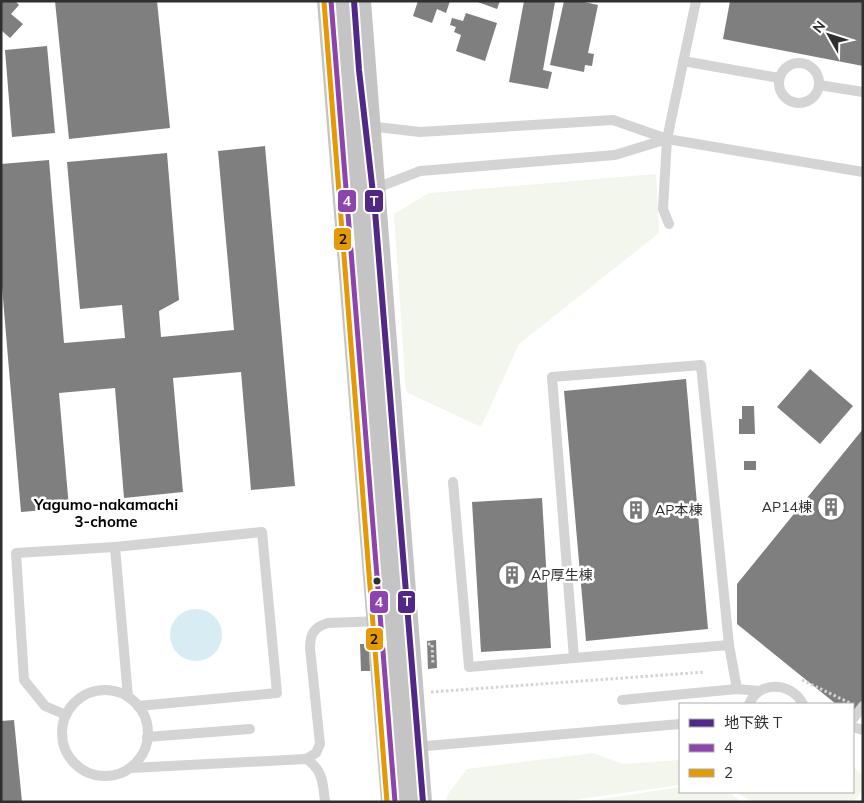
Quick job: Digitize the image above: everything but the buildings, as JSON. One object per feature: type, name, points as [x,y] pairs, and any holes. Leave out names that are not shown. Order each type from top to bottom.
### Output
[{"type":"highway","points":[[331,1],[354,124]]},
{"type":"highway","points":[[358,1],[354,124],[382,620],[395,802]]},
{"type":"highway","points":[[359,193],[418,802]]},
{"type":"lane","points":[[670,224],[663,209],[667,139],[696,1]]},
{"type":"lane","points":[[683,61],[779,78]]},
{"type":"lane","points":[[799,63],[811,67],[816,72],[819,85],[818,92],[808,102],[795,104],[783,97],[779,91],[779,78],[786,67],[799,63]]},
{"type":"lane","points":[[819,85],[863,92]]},
{"type":"lane","points":[[354,124],[420,132],[613,120],[667,139],[863,172]]},
{"type":"lane","points":[[359,193],[420,171],[615,154],[667,139]]},
{"type":"lane","points":[[574,658],[552,377],[701,365],[729,645],[737,689]]},
{"type":"lane","points":[[453,482],[469,667],[729,645]]},
{"type":"lane","points":[[66,715],[46,706],[24,680],[16,553],[114,547],[262,532],[277,693],[138,706]]},
{"type":"lane","points":[[114,547],[128,697]]},
{"type":"lane","points":[[131,768],[306,759],[316,753],[320,744],[310,648],[313,631],[320,625],[328,623],[382,620]]},
{"type":"lane","points":[[750,703],[759,691],[768,687],[778,686],[797,694],[802,703]]},
{"type":"lane","points":[[622,700],[737,689],[759,691]]},
{"type":"lane","points":[[101,690],[115,691],[128,697],[138,706],[145,718],[147,737],[146,745],[140,758],[131,768],[119,774],[105,776],[91,774],[79,768],[69,757],[63,744],[62,729],[66,715],[75,703],[87,694],[101,690]]},
{"type":"lane","points":[[854,718],[863,706]]},
{"type":"lane","points":[[414,747],[679,724]]},
{"type":"lane","points":[[147,737],[250,729]]},
{"type":"lane","points":[[306,759],[314,764],[320,773],[325,802]]},
{"type":"path","points":[[432,644],[433,665]]},
{"type":"path","points":[[428,692],[705,672]]},
{"type":"path","points":[[794,676],[850,703]]},
{"type":"shaded area","points":[[656,174],[659,233],[519,344],[481,427],[406,392],[394,214],[429,193]]},
{"type":"shaded area","points":[[196,609],[206,611],[214,617],[220,625],[222,635],[220,645],[214,653],[206,659],[196,661],[186,659],[178,653],[172,645],[170,635],[172,625],[178,617],[186,611]]},
{"type":"shaded area","points":[[593,753],[623,764],[679,760],[679,785],[559,802],[447,802],[446,797],[467,769]]},
{"type":"shaded area","points":[[854,768],[863,775],[863,790],[853,802],[752,802],[738,793],[854,793]]},
{"type":"shaded area","points":[[679,787],[679,793],[729,793],[742,802],[583,802]]},
{"type":"metro line","name":"T","points":[[354,1],[359,70],[375,211],[423,802]]},
{"type":"transit line","name":"4","points":[[331,1],[395,802]]},
{"type":"transit line","name":"2","points":[[324,2],[387,802]]},
{"type":"place","name":"AP14棟","points":[[831,507]]},
{"type":"place","name":"AP本棟","points":[[636,510]]},
{"type":"place","name":"AP厚生棟","points":[[512,575]]},
{"type":"district","name":"Yagumo-nakamachi 3-chome","points":[[106,512]]}]
